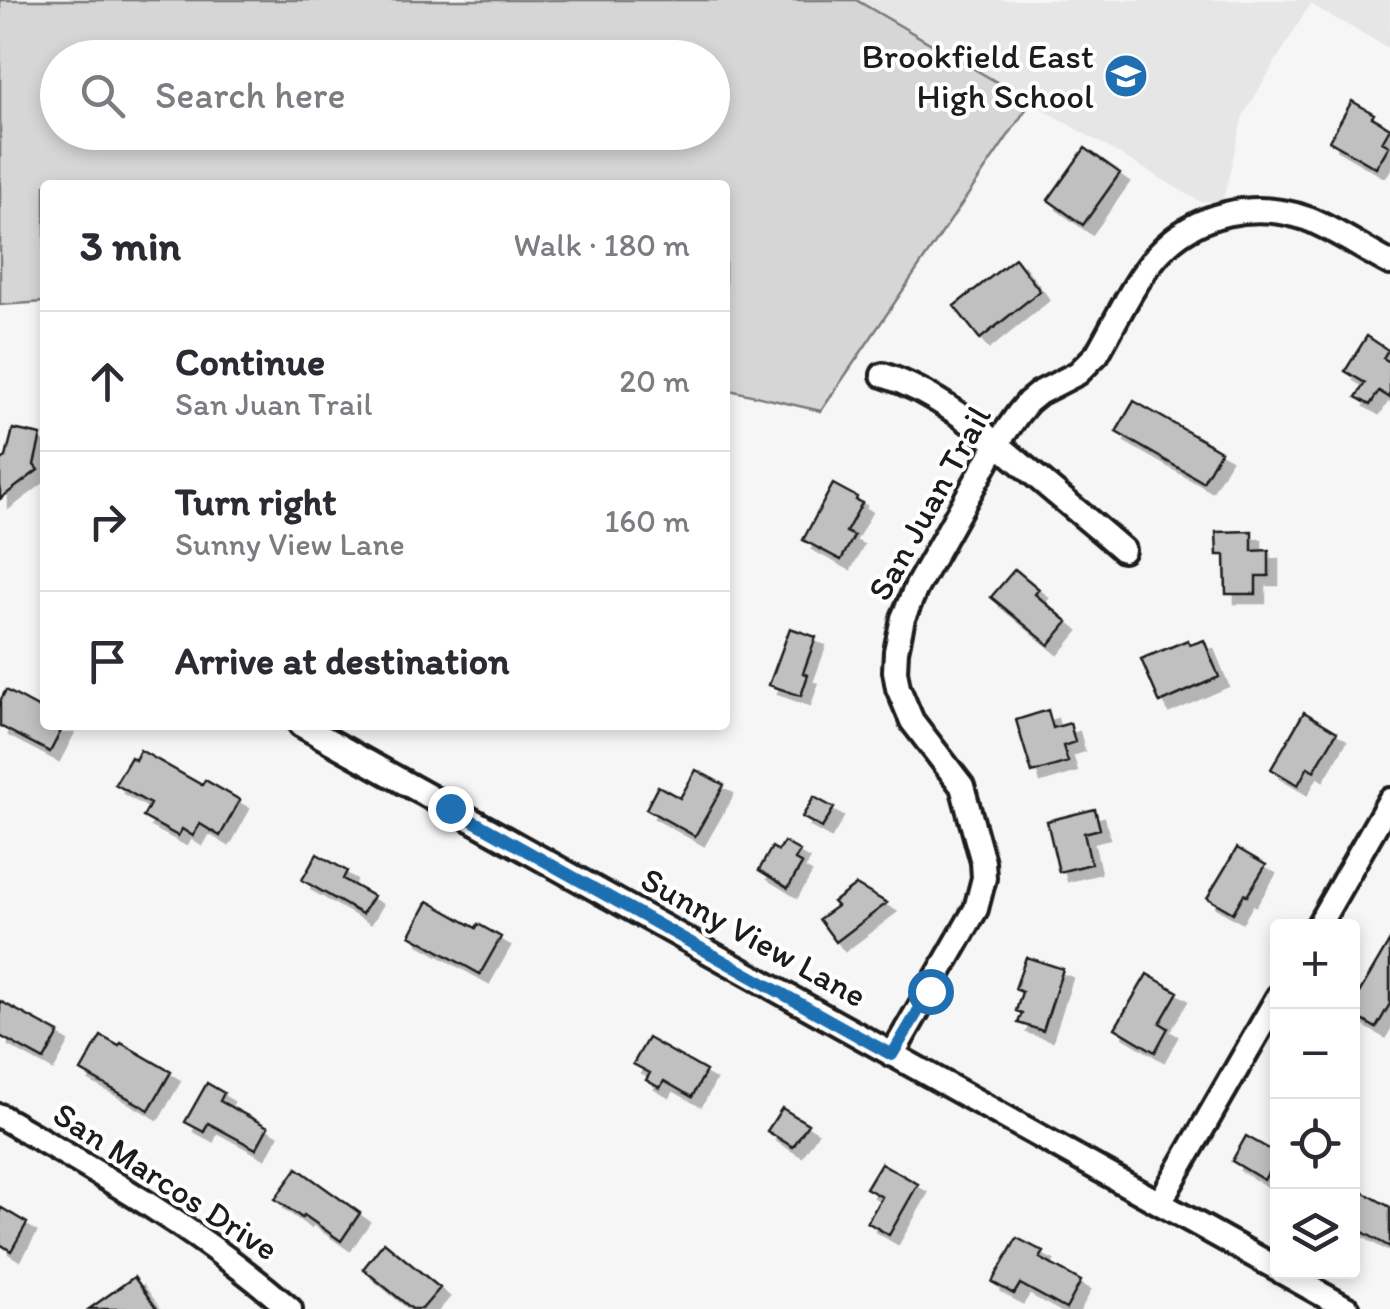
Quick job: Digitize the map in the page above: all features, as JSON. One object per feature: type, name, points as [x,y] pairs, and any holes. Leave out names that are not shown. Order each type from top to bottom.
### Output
[{"type":"street","name":"San Juan Trail","points":[[892,1055],[976,909],[984,878],[962,786],[904,705],[895,671],[898,634],[916,588],[997,444],[1028,402],[1087,366],[1144,272],[1159,253],[1196,224],[1242,210],[1293,214],[1312,220],[1390,263]]},
{"type":"street","points":[[883,375],[924,392],[951,409],[1124,550]]},
{"type":"street","name":"Sunny View Lane","points":[[310,730],[1270,1264]]},
{"type":"street","points":[[1322,919],[1390,800]]},
{"type":"street","points":[[1160,1202],[1271,1009]]},
{"type":"street","name":"San Marcos Drive","points":[[0,1116],[206,1242],[289,1309]]},
{"type":"street","name":"Sunny View Lane","points":[[1296,1279],[1348,1309]]},
{"type":"shaded area","points":[[0,0],[856,0],[1031,102],[821,411],[730,390],[730,180],[40,180],[40,302],[0,305]]},
{"type":"shaded area","name":"Brookfield East High School","points":[[856,0],[1390,0],[1390,49],[1310,4],[1243,116],[1223,200],[1201,202]]},
{"type":"building","points":[[1352,101],[1390,128],[1382,142],[1389,146],[1376,168],[1329,141]]},
{"type":"building","points":[[1085,148],[1120,173],[1083,225],[1048,200]]},
{"type":"building","points":[[1015,258],[1040,291],[980,339],[954,306]]},
{"type":"building","points":[[1367,336],[1388,350],[1383,358],[1390,362],[1390,398],[1379,391],[1370,405],[1356,397],[1365,383],[1345,371]]},
{"type":"building","points":[[1134,401],[1221,451],[1203,482],[1116,432]]},
{"type":"building","points":[[13,429],[40,435],[34,465],[38,470],[0,499],[0,461],[6,457]]},
{"type":"building","points":[[833,484],[862,503],[846,532],[854,536],[841,560],[803,540]]},
{"type":"building","points":[[1252,531],[1252,551],[1269,550],[1269,576],[1256,576],[1256,594],[1226,594],[1225,555],[1217,555],[1216,532]]},
{"type":"building","points":[[1015,569],[1039,589],[1035,594],[1068,622],[1049,645],[991,597]]},
{"type":"building","points":[[790,628],[816,637],[803,673],[808,675],[801,696],[769,685]]},
{"type":"building","points":[[1188,640],[1190,645],[1204,640],[1219,677],[1160,703],[1141,659]]},
{"type":"building","points":[[6,690],[40,708],[40,730],[61,730],[50,752],[0,726],[0,701]]},
{"type":"building","points":[[1048,710],[1053,728],[1070,723],[1075,742],[1063,746],[1068,762],[1032,773],[1016,720]]},
{"type":"building","points":[[1304,712],[1337,732],[1314,771],[1308,767],[1298,785],[1271,769]]},
{"type":"building","points":[[140,750],[202,785],[205,780],[240,800],[220,836],[200,824],[193,836],[182,829],[178,836],[143,817],[150,804],[115,784],[131,757],[135,760]]},
{"type":"building","points":[[696,770],[724,785],[695,836],[646,809],[658,786],[680,798]]},
{"type":"building","points":[[814,797],[834,808],[822,828],[802,817]]},
{"type":"building","points":[[1095,809],[1100,829],[1084,833],[1091,864],[1059,872],[1047,821]]},
{"type":"building","points":[[784,842],[800,851],[795,860],[802,864],[788,888],[759,870],[772,847],[778,851]]},
{"type":"building","points":[[1237,848],[1266,865],[1233,913],[1207,898]]},
{"type":"building","points":[[317,854],[347,871],[343,879],[373,896],[362,914],[302,880]]},
{"type":"building","points":[[856,885],[887,903],[836,942],[819,919],[837,906],[833,902]]},
{"type":"building","points":[[428,901],[501,937],[480,974],[410,935]]},
{"type":"building","points":[[1390,940],[1390,1004],[1376,1028],[1360,1019],[1360,991]]},
{"type":"building","points":[[1026,957],[1063,969],[1043,1031],[1018,1023],[1022,1013],[1016,1011],[1022,992],[1015,989]]},
{"type":"building","points":[[1147,974],[1178,992],[1160,1023],[1168,1028],[1155,1052],[1115,1028]]},
{"type":"building","points":[[0,1001],[59,1033],[44,1060],[0,1036]]},
{"type":"building","points":[[101,1036],[171,1072],[149,1110],[81,1071]]},
{"type":"building","points":[[648,1038],[706,1071],[692,1097],[664,1081],[660,1088],[646,1080],[650,1073],[633,1064]]},
{"type":"building","points":[[207,1083],[224,1093],[220,1101],[268,1127],[256,1149],[208,1123],[204,1132],[185,1122]]},
{"type":"building","points":[[782,1108],[808,1124],[793,1147],[767,1131]]},
{"type":"building","points":[[1246,1136],[1270,1150],[1270,1174],[1264,1180],[1232,1161]]},
{"type":"building","points":[[881,1163],[918,1184],[889,1235],[867,1222],[882,1197],[866,1188]]},
{"type":"building","points":[[297,1168],[360,1213],[341,1241],[275,1199]]},
{"type":"building","points":[[1360,1190],[1390,1207],[1390,1247],[1360,1230]]},
{"type":"building","points":[[0,1207],[27,1223],[11,1251],[0,1244]]},
{"type":"building","points":[[1017,1238],[1044,1252],[1040,1258],[1081,1281],[1066,1309],[1020,1284],[1014,1294],[992,1282]]},
{"type":"building","points":[[384,1242],[440,1288],[422,1309],[412,1309],[363,1269]]},
{"type":"building","points":[[134,1277],[157,1309],[89,1309]]},
{"type":"place","name":"Brookfield East High School","points":[[1126,76]]},
{"type":"route","points":[[450,808],[892,1055],[930,991]]}]
